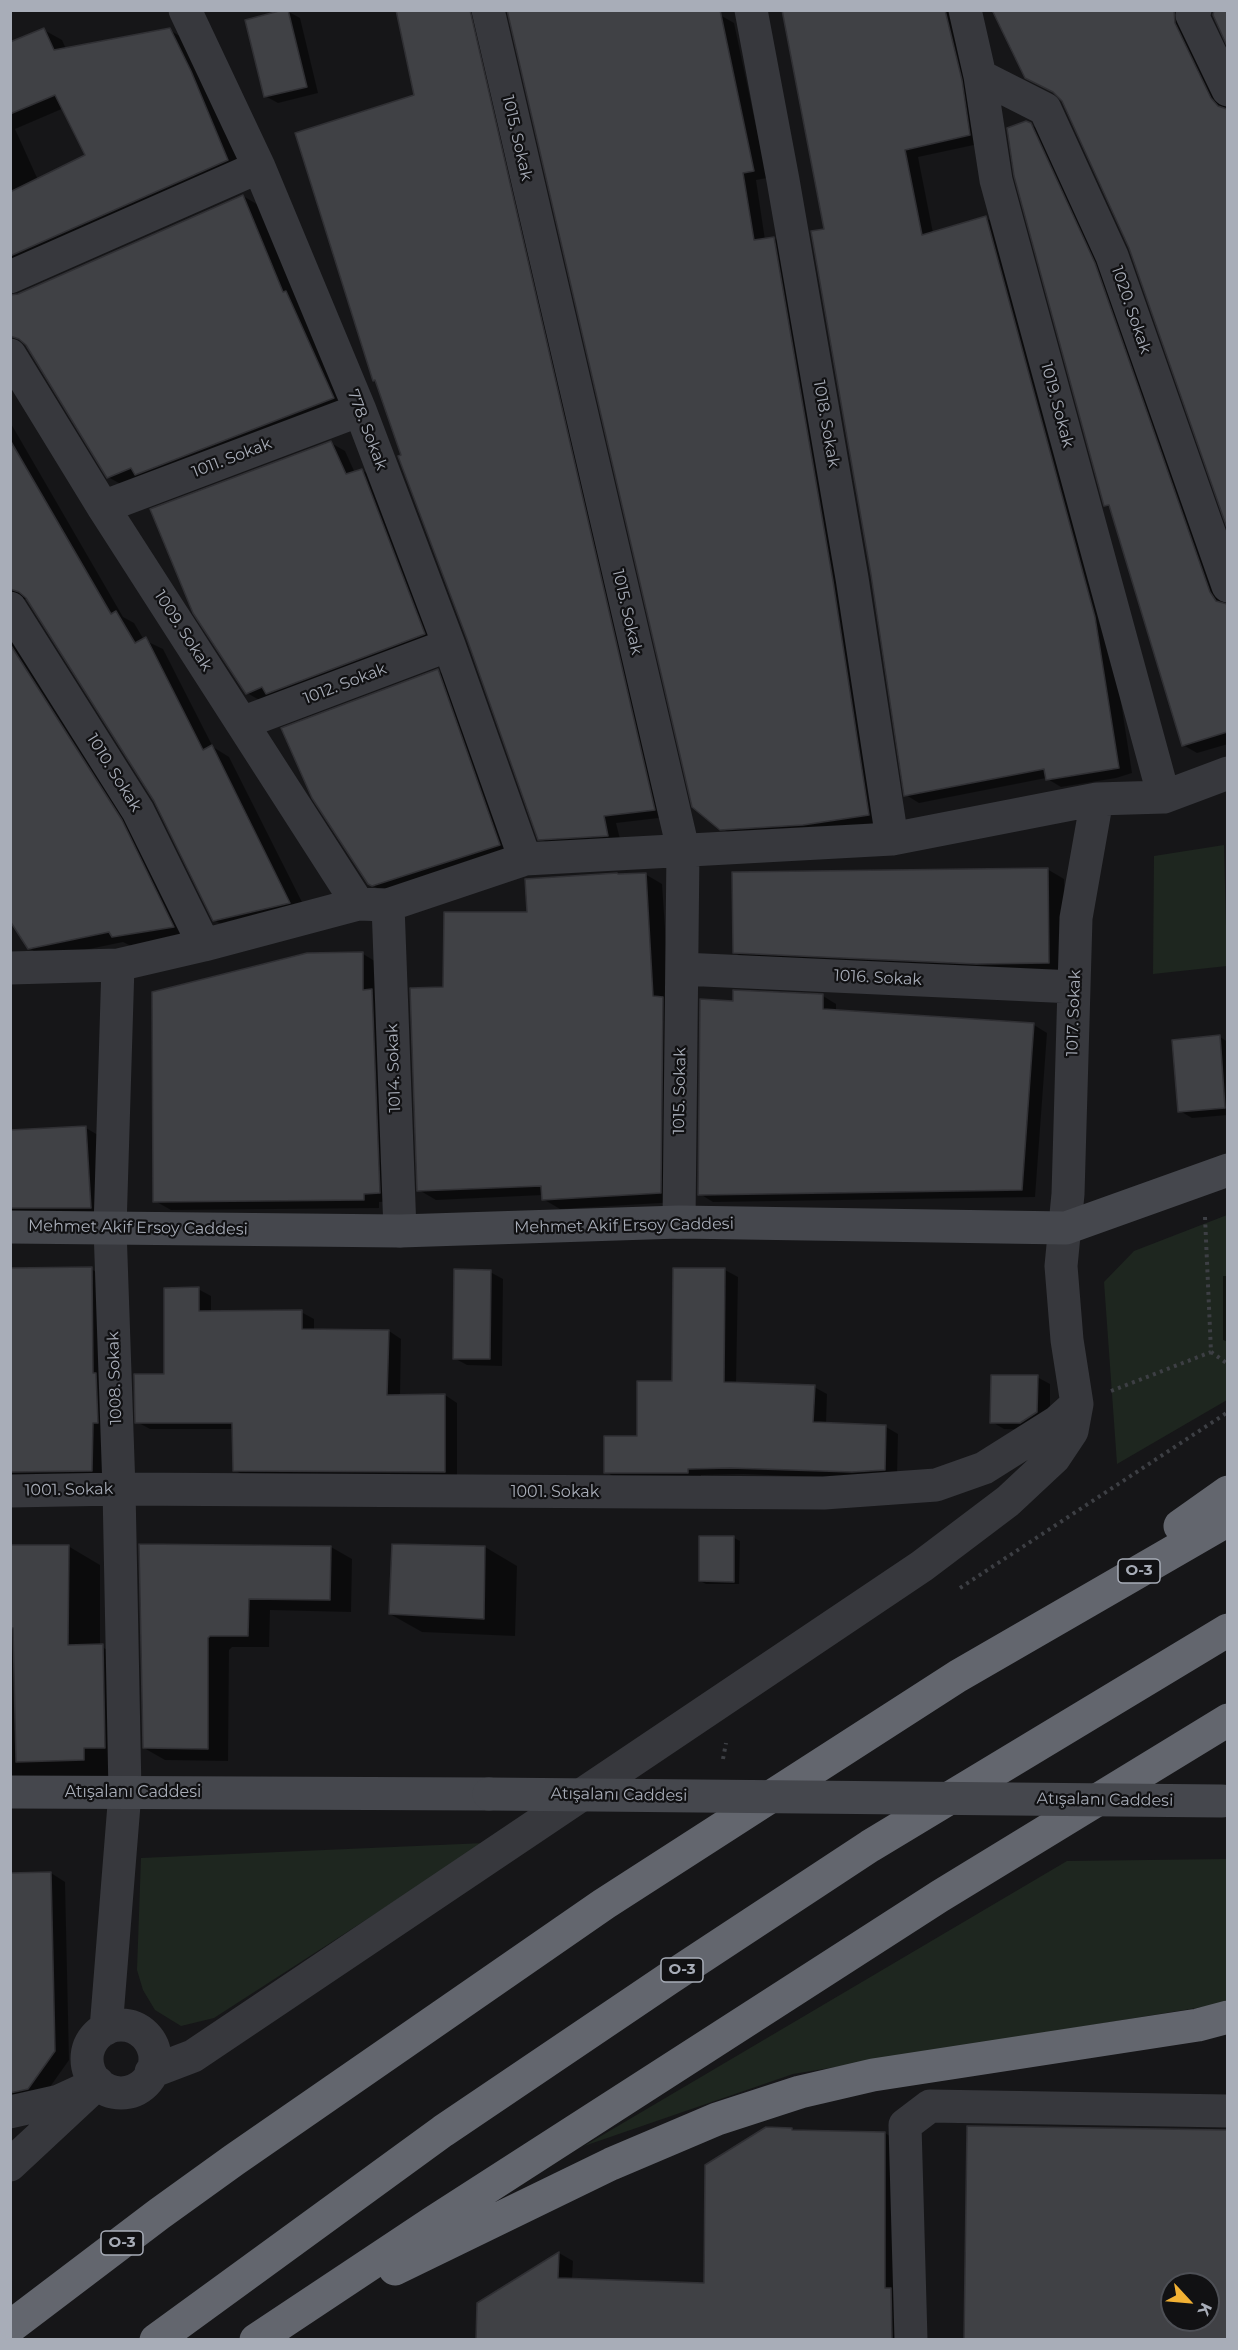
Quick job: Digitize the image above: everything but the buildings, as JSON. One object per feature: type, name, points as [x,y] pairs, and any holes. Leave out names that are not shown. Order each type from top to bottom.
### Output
[{"type":"highway","points":[[1050,1622],[1227,1492]]},
{"type":"highway","name":"O-3","points":[[10,2327],[225,2167],[604,1904],[949,1682],[1227,1520]]},
{"type":"highway","name":"O-3","points":[[156,2340],[443,2131],[668,1979],[870,1846],[1227,1630]]},
{"type":"highway","points":[[257,2340],[432,2223],[930,1903],[1227,1720]]},
{"type":"highway","points":[[257,2340],[524,2205],[611,2164],[717,2119],[800,2092],[873,2075],[1198,2025],[1227,2017]]},
{"type":"main road","name":"Mehmet Akif Ersoy Caddesi","points":[[10,1227],[400,1231],[679,1222],[1066,1228],[1215,1174]]},
{"type":"main road","name":"Atışalanı Caddesi","points":[[10,1792],[1225,1801]]},
{"type":"street","name":"778. Sokak","points":[[185,10],[259,167],[360,410],[449,645],[525,859]]},
{"type":"street","name":"1015. Sokak","points":[[488,10],[682,849],[679,1222]]},
{"type":"street","name":"1018. Sokak","points":[[751,10],[786,192],[852,579],[892,839]]},
{"type":"street","name":"1019. Sokak","points":[[965,10],[980,76],[996,180],[1164,797]]},
{"type":"street","points":[[1195,10],[1192,15],[1227,90]]},
{"type":"street","name":"1020. Sokak","points":[[980,76],[1045,109],[1112,256],[1227,586]]},
{"type":"street","points":[[10,277],[259,167]]},
{"type":"street","name":"1009. Sokak","points":[[10,355],[103,507],[242,723],[373,904]]},
{"type":"street","name":"1011. Sokak","points":[[103,507],[360,410]]},
{"type":"street","name":"1010. Sokak","points":[[10,608],[138,811],[204,945]]},
{"type":"street","name":"1012. Sokak","points":[[242,723],[449,645]]},
{"type":"street","points":[[10,968],[118,965],[373,904],[525,859],[892,839],[1097,799],[1164,797],[1227,773]]},
{"type":"street","name":"1017. Sokak","points":[[1077,1404],[1067,1340],[1061,1266],[1066,1228],[1076,918],[1097,799]]},
{"type":"street","name":"1014. Sokak","points":[[373,904],[400,1231]]},
{"type":"street","name":"1008. Sokak","points":[[106,2029],[125,1792],[119,1490],[110,1228],[118,965]]},
{"type":"street","name":"1016. Sokak","points":[[682,969],[1074,987]]},
{"type":"street","points":[[151,2072],[193,2056],[922,1566],[1008,1501],[1054,1458],[1072,1431],[1077,1404]]},
{"type":"street","name":"1001. Sokak","points":[[10,1491],[824,1493],[936,1485],[984,1468],[1057,1422],[1077,1404]]},
{"type":"street","points":[[117,2025],[128,2026],[138,2030],[152,2046],[154,2057],[151,2072],[141,2086],[131,2091],[120,2093],[109,2091],[91,2076],[87,2054],[97,2035],[117,2025]]},
{"type":"street","points":[[10,2112],[59,2101],[98,2084]]},
{"type":"street","points":[[10,2165],[98,2084]]},
{"type":"street","points":[[911,2340],[905,2125],[913,2118],[930,2106],[1227,2111]]},
{"type":"path","points":[[1212,1352],[1215,1174]]},
{"type":"path","points":[[1212,1352],[1227,1364]]},
{"type":"path","points":[[1077,1404],[1212,1352]]},
{"type":"path","points":[[957,1590],[1227,1412]]},
{"type":"path","points":[[716,1796],[727,1741]]},
{"type":"shaded area","points":[[1224,845],[1227,966],[1153,974],[1154,856]]},
{"type":"shaded area","points":[[1227,1215],[1227,1400],[1117,1464],[1104,1282],[1134,1251]]},
{"type":"shaded area","points":[[485,1843],[214,2018],[181,2026],[155,2010],[143,1990],[137,1970],[141,1858]]},
{"type":"shaded area","points":[[1227,1859],[1227,2003],[793,2074],[584,2146],[1067,1861]]}]
